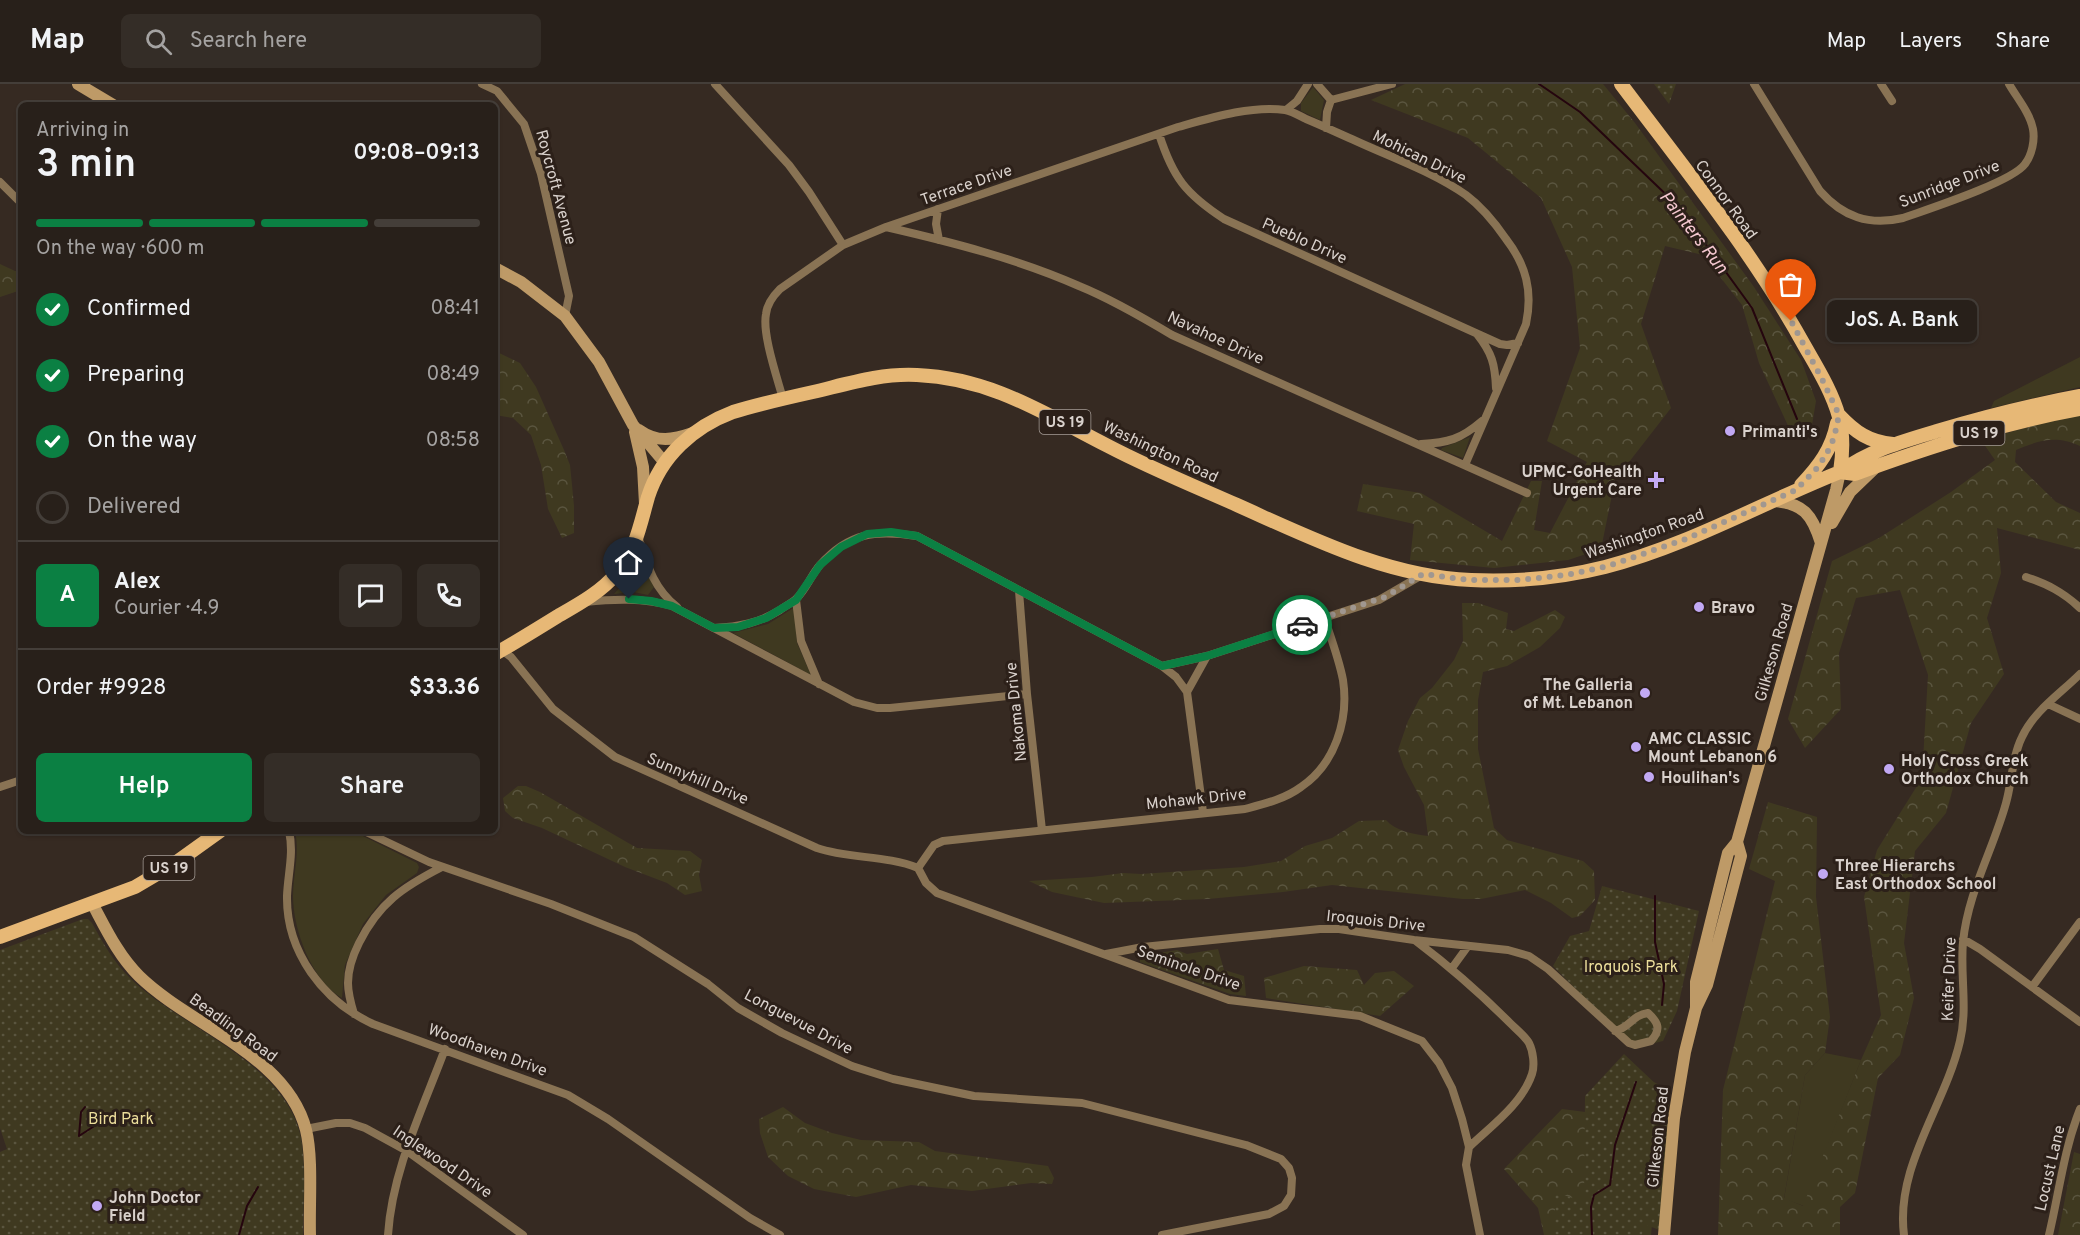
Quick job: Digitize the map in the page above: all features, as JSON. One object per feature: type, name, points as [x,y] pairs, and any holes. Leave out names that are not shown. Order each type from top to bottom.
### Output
[{"type":"main road","name":"Connor Road","points":[[1621,84],[1766,283],[1810,356],[1839,415],[1843,440],[1840,472]]},
{"type":"main road","name":"Washington Road","points":[[498,649],[581,602],[617,573],[638,536],[652,487],[665,463],[693,433],[712,420],[733,412],[871,378],[900,375],[943,377],[975,385],[1039,409],[1126,455],[1316,540],[1380,564],[1423,574],[1469,580],[1544,578],[1587,571],[1656,550],[1840,472],[1858,458],[1897,444],[2001,412],[2080,396]]},
{"type":"main road","name":"Washington Road","points":[[1840,472],[1856,474],[1963,437],[2079,410]]},
{"type":"main road","points":[[1839,415],[1852,429],[1864,437],[1878,442],[1897,444]]},
{"type":"main road","points":[[1796,490],[1818,467],[1827,453],[1834,438],[1839,415]]},
{"type":"main road","name":"US 19","points":[[0,937],[148,880],[216,834]]},
{"type":"street","points":[[78,84],[108,102]]},
{"type":"street","name":"Roycroft Avenue","points":[[482,84],[497,91],[524,124],[541,174],[569,296],[565,316]]},
{"type":"street","points":[[715,84],[789,165],[827,218],[843,245]]},
{"type":"street","points":[[1286,110],[1297,101],[1308,84]]},
{"type":"street","points":[[1317,84],[1331,100]]},
{"type":"street","points":[[1331,100],[1392,84]]},
{"type":"street","name":"Sunridge Drive","points":[[1754,84],[1820,191],[1831,203],[1856,218],[1880,222],[1903,218],[2007,178],[2025,164],[2034,141],[2033,128],[2028,115],[2009,84]]},
{"type":"street","points":[[1881,84],[1892,101]]},
{"type":"street","points":[[1326,128],[1326,112],[1331,100]]},
{"type":"street","name":"Terrace Drive","points":[[783,399],[765,324],[770,302],[780,289],[843,245],[938,209],[1159,134],[1223,116],[1253,110],[1286,110],[1326,128]]},
{"type":"street","name":"Mohican Drive","points":[[1326,128],[1441,180],[1467,196],[1486,213],[1513,248],[1524,267],[1530,307],[1526,324],[1465,465]]},
{"type":"street","name":"Pueblo Drive","points":[[1159,134],[1175,174],[1188,192],[1224,219],[1500,344],[1518,343]]},
{"type":"street","points":[[0,182],[18,200]]},
{"type":"street","points":[[938,209],[936,224],[939,240]]},
{"type":"street","name":"Navahoe Drive","points":[[886,227],[939,240],[1037,270],[1080,286],[1118,304],[1172,335],[1527,493]]},
{"type":"street","points":[[498,270],[521,282],[565,316],[599,362],[633,425],[665,463]]},
{"type":"street","points":[[1476,333],[1493,359],[1497,392]]},
{"type":"street","name":"Mohican Drive","points":[[1418,444],[1441,443],[1456,439],[1468,433],[1485,419]]},
{"type":"street","points":[[633,425],[645,434],[659,439],[673,439],[693,433]]},
{"type":"street","points":[[633,425],[643,467],[646,507]]},
{"type":"street","points":[[1821,543],[1850,492],[1880,465]]},
{"type":"street","name":"Gilkeson Road","points":[[1664,1235],[1679,1085],[1696,1008],[1707,985],[1741,856],[1737,842],[1840,472]]},
{"type":"street","points":[[1772,501],[1791,503],[1802,508],[1815,525],[1821,543]]},
{"type":"street","points":[[714,628],[738,627],[766,618],[796,600],[820,565],[841,547],[867,534],[891,532],[917,536],[1162,666],[1176,677],[1187,692],[1203,812]]},
{"type":"street","points":[[638,536],[655,582],[665,596],[682,611]]},
{"type":"street","points":[[1162,666],[1207,656],[1385,597],[1423,574]]},
{"type":"street","points":[[2026,577],[2050,585],[2064,593],[2080,608]]},
{"type":"street","name":"Nakoma Drive","points":[[1019,591],[1027,694],[1042,830]]},
{"type":"street","points":[[581,602],[640,600],[661,603],[682,611],[854,702],[877,708],[1027,694]]},
{"type":"street","points":[[796,600],[801,641],[819,684]]},
{"type":"street","name":"Mohawk Drive","points":[[918,868],[934,845],[943,841],[1245,808],[1275,801],[1301,787],[1322,767],[1336,745],[1343,716],[1343,681],[1324,617]]},
{"type":"street","name":"Sunnyhill Drive","points":[[498,650],[511,657],[553,709],[606,751],[625,762],[817,848],[843,855],[900,862],[918,868]]},
{"type":"street","points":[[1187,692],[1207,656]]},
{"type":"street","name":"Keifer Drive","points":[[1904,1235],[1902,1217],[1905,1187],[1960,1041],[1965,1010],[1963,939],[1974,888],[2006,805],[2014,759],[2021,738],[2033,719],[2080,674]]},
{"type":"street","points":[[2048,704],[2080,719]]},
{"type":"street","points":[[0,788],[18,781]]},
{"type":"street","name":"Woodhaven Drive","points":[[289,834],[292,857],[287,897],[293,936],[304,962],[318,983],[335,1000],[373,1024],[545,1085],[588,1107],[750,1218],[780,1235]]},
{"type":"street","name":"Longuevue Drive","points":[[370,834],[416,857],[551,904],[633,937],[708,984],[738,1008],[852,1066],[893,1079],[974,1096],[1082,1103],[1246,1145],[1281,1159],[1289,1168],[1292,1178],[1290,1196],[1284,1206],[1269,1214],[1162,1235]]},
{"type":"street","points":[[354,1014],[348,991],[349,975],[357,947],[368,927],[390,899],[409,885],[442,867]]},
{"type":"street","name":"Seminole Drive","points":[[918,868],[926,883],[937,893],[1229,1000],[1360,1016],[1422,1041],[1439,1063],[1452,1088],[1469,1147],[1466,1165],[1480,1235]]},
{"type":"street","name":"Beadling Road","points":[[92,903],[117,948],[139,975],[159,993],[266,1068],[291,1097],[306,1129],[309,1149],[310,1235]]},
{"type":"street","points":[[2032,987],[2080,922]]},
{"type":"street","name":"Iroquois Drive","points":[[1106,954],[1143,947],[1320,929],[1339,929],[1508,950],[1529,956],[1548,969],[1615,1031],[1629,1043],[1651,1041],[1658,1031],[1658,1026],[1656,1020],[1648,1013],[1633,1018],[1621,1030],[1615,1031]]},
{"type":"street","points":[[1963,939],[2080,1022]]},
{"type":"street","points":[[1414,940],[1452,968],[1528,1042],[1533,1058],[1533,1073],[1522,1093],[1507,1111],[1469,1147]]},
{"type":"street","points":[[1452,968],[1468,946]]},
{"type":"street","points":[[388,1235],[389,1216],[407,1151],[445,1049]]},
{"type":"street","name":"Locust Lane","points":[[2049,1235],[2069,1143],[2080,1109]]},
{"type":"street","name":"Inglewood Drive","points":[[306,1129],[336,1123],[350,1123],[365,1128],[407,1151],[523,1235]]},
{"type":"green space","points":[[1405,84],[1603,84],[1635,123],[1754,287],[1801,360],[1816,401],[1812,425],[1790,430],[1759,363],[1742,305],[1703,255],[1665,246],[1641,324],[1671,408],[1615,480],[1601,549],[1568,560],[1494,568],[1410,560],[1414,524],[1357,511],[1363,484],[1421,493],[1502,541],[1531,481],[1542,481],[1534,530],[1550,533],[1587,462],[1547,441],[1580,348],[1572,267],[1541,198],[1468,138],[1371,100]]},
{"type":"green space","points":[[1654,84],[1676,84],[1669,104]]},
{"type":"green space","points":[[1313,87],[1324,100],[1320,120],[1301,111],[1301,103]]},
{"type":"green space","points":[[0,264],[18,271],[18,291],[0,297]]},
{"type":"green space","points":[[498,352],[520,363],[536,387],[564,450],[570,465],[574,533],[562,538],[548,509],[541,465],[531,435],[513,418],[498,416]]},
{"type":"green space","points":[[2080,357],[2080,387],[1991,408],[1994,401]]},
{"type":"green space","points":[[2080,413],[2080,446],[2048,440],[2016,450],[2015,462],[2056,502],[2080,513],[2080,550],[1997,528],[2001,573],[1987,618],[2004,674],[1971,723],[1946,813],[1915,851],[1904,943],[1914,998],[1900,1055],[1878,1078],[1855,1193],[1840,1207],[1840,1235],[1718,1235],[1723,1090],[1775,881],[1749,869],[1768,802],[1817,817],[1816,897],[1830,1017],[1825,1053],[1805,1075],[1784,1198],[1803,1206],[1881,1015],[1864,897],[1877,850],[1922,778],[1928,675],[1900,590],[1856,598],[1839,653],[1841,709],[1805,748],[1788,719],[1832,561],[1879,538],[1951,492],[1995,460],[1981,440]]},
{"type":"green space","points":[[1470,437],[1463,458],[1441,450],[1442,448]]},
{"type":"green space","points":[[641,559],[654,587],[648,595],[633,592],[614,594],[629,577]]},
{"type":"green space","points":[[1462,603],[1478,603],[1508,613],[1506,629],[1514,631],[1555,610],[1565,617],[1560,628],[1540,647],[1507,666],[1483,672],[1478,700],[1478,749],[1494,828],[1507,840],[1583,861],[1594,871],[1595,900],[1580,916],[1572,918],[1551,903],[1525,890],[1481,899],[1463,899],[1332,885],[1208,899],[1104,903],[1052,892],[1029,881],[1123,873],[1141,874],[1244,867],[1281,861],[1305,846],[1332,838],[1359,821],[1386,820],[1399,829],[1428,836],[1424,805],[1404,767],[1398,750],[1408,721],[1420,698],[1432,688],[1454,660],[1463,641]]},
{"type":"green space","points":[[795,607],[797,643],[811,675],[733,633],[768,624]]},
{"type":"green space","points":[[518,786],[526,786],[540,792],[637,848],[690,851],[702,860],[699,875],[702,891],[685,895],[667,883],[625,867],[542,828],[513,818],[505,811],[503,798]]},
{"type":"green space","points":[[295,834],[359,834],[417,863],[419,867],[417,873],[386,895],[363,924],[345,965],[342,998],[331,990],[313,967],[296,924],[293,896],[297,856]]},
{"type":"green space","name":"Iroquois Park","points":[[1602,886],[1699,911],[1677,1011],[1663,1041],[1634,1048],[1553,966],[1570,936],[1589,931]]},
{"type":"green space","name":"Bird Park","points":[[88,919],[92,923],[114,960],[131,979],[151,996],[250,1064],[271,1084],[288,1105],[299,1130],[303,1154],[303,1235],[0,1235],[0,1152],[7,1149],[0,1128],[0,950]]},
{"type":"green space","points":[[1218,949],[1224,970],[1244,976],[1246,996],[1230,994],[1140,962],[1140,956],[1177,950],[1187,954]]},
{"type":"green space","points":[[1304,966],[1357,970],[1364,985],[1375,973],[1394,971],[1414,986],[1380,1016],[1266,998],[1264,978]]},
{"type":"green space","points":[[1825,1053],[1861,1060],[1804,1206],[1784,1199],[1805,1075]]},
{"type":"green space","points":[[1624,1054],[1660,1088],[1669,1104],[1662,1231],[1644,1224],[1642,1235],[1555,1235],[1555,1192],[1584,1202],[1585,1096]]},
{"type":"green space","points":[[1631,1070],[1665,1088],[1651,1235],[1544,1235],[1538,1208],[1504,1169],[1562,1109],[1616,1116]]},
{"type":"green space","points":[[783,1107],[805,1123],[832,1133],[861,1140],[919,1142],[935,1151],[1048,1166],[1054,1178],[1052,1184],[1031,1183],[972,1191],[911,1185],[856,1197],[814,1189],[788,1176],[768,1157],[760,1133],[759,1119]]},
{"type":"green space","points":[[2074,1152],[2080,1154],[2080,1235],[2058,1235]]},
{"type":"waterway","name":"Painters Run","points":[[1539,84],[1580,112],[1678,206],[1752,308],[1797,419]]},
{"type":"waterway","name":"Painters Run","points":[[1655,896],[1655,942],[1664,984],[1662,1005]]},
{"type":"waterway","name":"Painters Run","points":[[1592,1235],[1591,1207],[1594,1195],[1610,1185],[1615,1145],[1636,1082]]},
{"type":"waterway","points":[[85,1107],[81,1112],[79,1136],[102,1121]]},
{"type":"waterway","points":[[239,1235],[247,1206],[258,1187]]},
{"type":"way so far","points":[[1302,625],[1385,597],[1423,574],[1469,580],[1520,580],[1566,575],[1608,566],[1686,539],[1796,490],[1818,467],[1827,453],[1834,438],[1839,415],[1791,321]]},
{"type":"place","name":"JoS. A. Bank","points":[[1791,321]]},
{"type":"place","name":"Primanti's","points":[[1730,431]]},
{"type":"place","name":"UPMC-GoHealth Urgent Care","points":[[1656,480]]},
{"type":"place","name":"Bravo","points":[[1699,607]]},
{"type":"place","name":"The Galleria of Mt. Lebanon","points":[[1645,693]]},
{"type":"place","name":"AMC CLASSIC Mount Lebanon 6","points":[[1636,747]]},
{"type":"place","name":"Holy Cross Greek Orthodox Church","points":[[1889,769]]},
{"type":"place","name":"Houlihan's","points":[[1649,777]]},
{"type":"place","name":"Three Hierarchs East Orthodox School","points":[[1823,874]]},
{"type":"place","name":"John Doctor Field","points":[[97,1206]]},
{"type":"route","points":[[629,599],[672,606],[714,628],[738,627],[766,618],[796,600],[820,565],[841,547],[867,534],[891,532],[917,536],[1162,666],[1207,656],[1302,625]]}]
